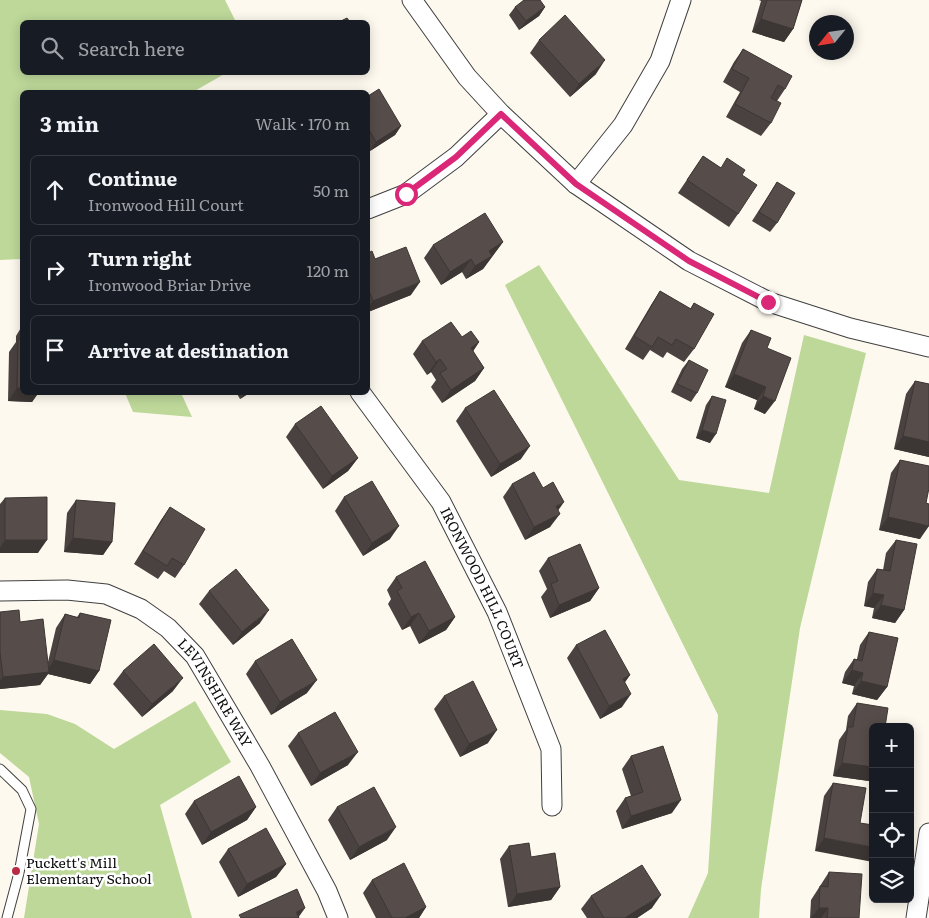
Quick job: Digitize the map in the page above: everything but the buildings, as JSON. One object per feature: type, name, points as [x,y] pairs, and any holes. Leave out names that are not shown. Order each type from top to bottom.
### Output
[{"type":"street","points":[[412,0],[467,77],[501,114],[576,184],[689,261],[768,302],[850,328],[929,348]]},
{"type":"street","points":[[576,184],[623,125],[656,69],[681,0]]},
{"type":"street","points":[[370,209],[406,194],[456,157],[501,114]]},
{"type":"street","name":"IRONWOOD HILL COURT","points":[[362,395],[441,502],[497,612],[551,749],[552,806]]},
{"type":"street","name":"LEVINSHIRE WAY","points":[[0,591],[67,590],[106,594],[141,609],[168,628],[195,656],[260,766],[327,891],[338,918]]},
{"type":"street","points":[[916,918],[927,860],[929,833]]},
{"type":"lane","points":[[0,769],[22,790],[31,809],[19,873],[7,918]]},
{"type":"green space","points":[[0,0],[225,0],[235,20],[20,20],[20,75],[223,75],[196,90],[20,90],[20,259],[0,260]]},
{"type":"green space","points":[[539,265],[679,480],[769,493],[804,335],[866,353],[800,628],[761,889],[759,918],[688,918],[708,873],[718,715],[505,285]]},
{"type":"green space","points":[[126,395],[182,395],[192,417],[133,412]]},
{"type":"green space","points":[[195,701],[231,762],[160,805],[192,918],[24,918],[39,824],[29,777],[0,753],[0,710],[47,714],[75,724],[114,749]]},
{"type":"place","name":"Puckett's Mill Elementary School","points":[[16,871]]},
{"type":"route","points":[[406,194],[456,157],[501,114],[576,184],[689,261],[768,302]]}]
